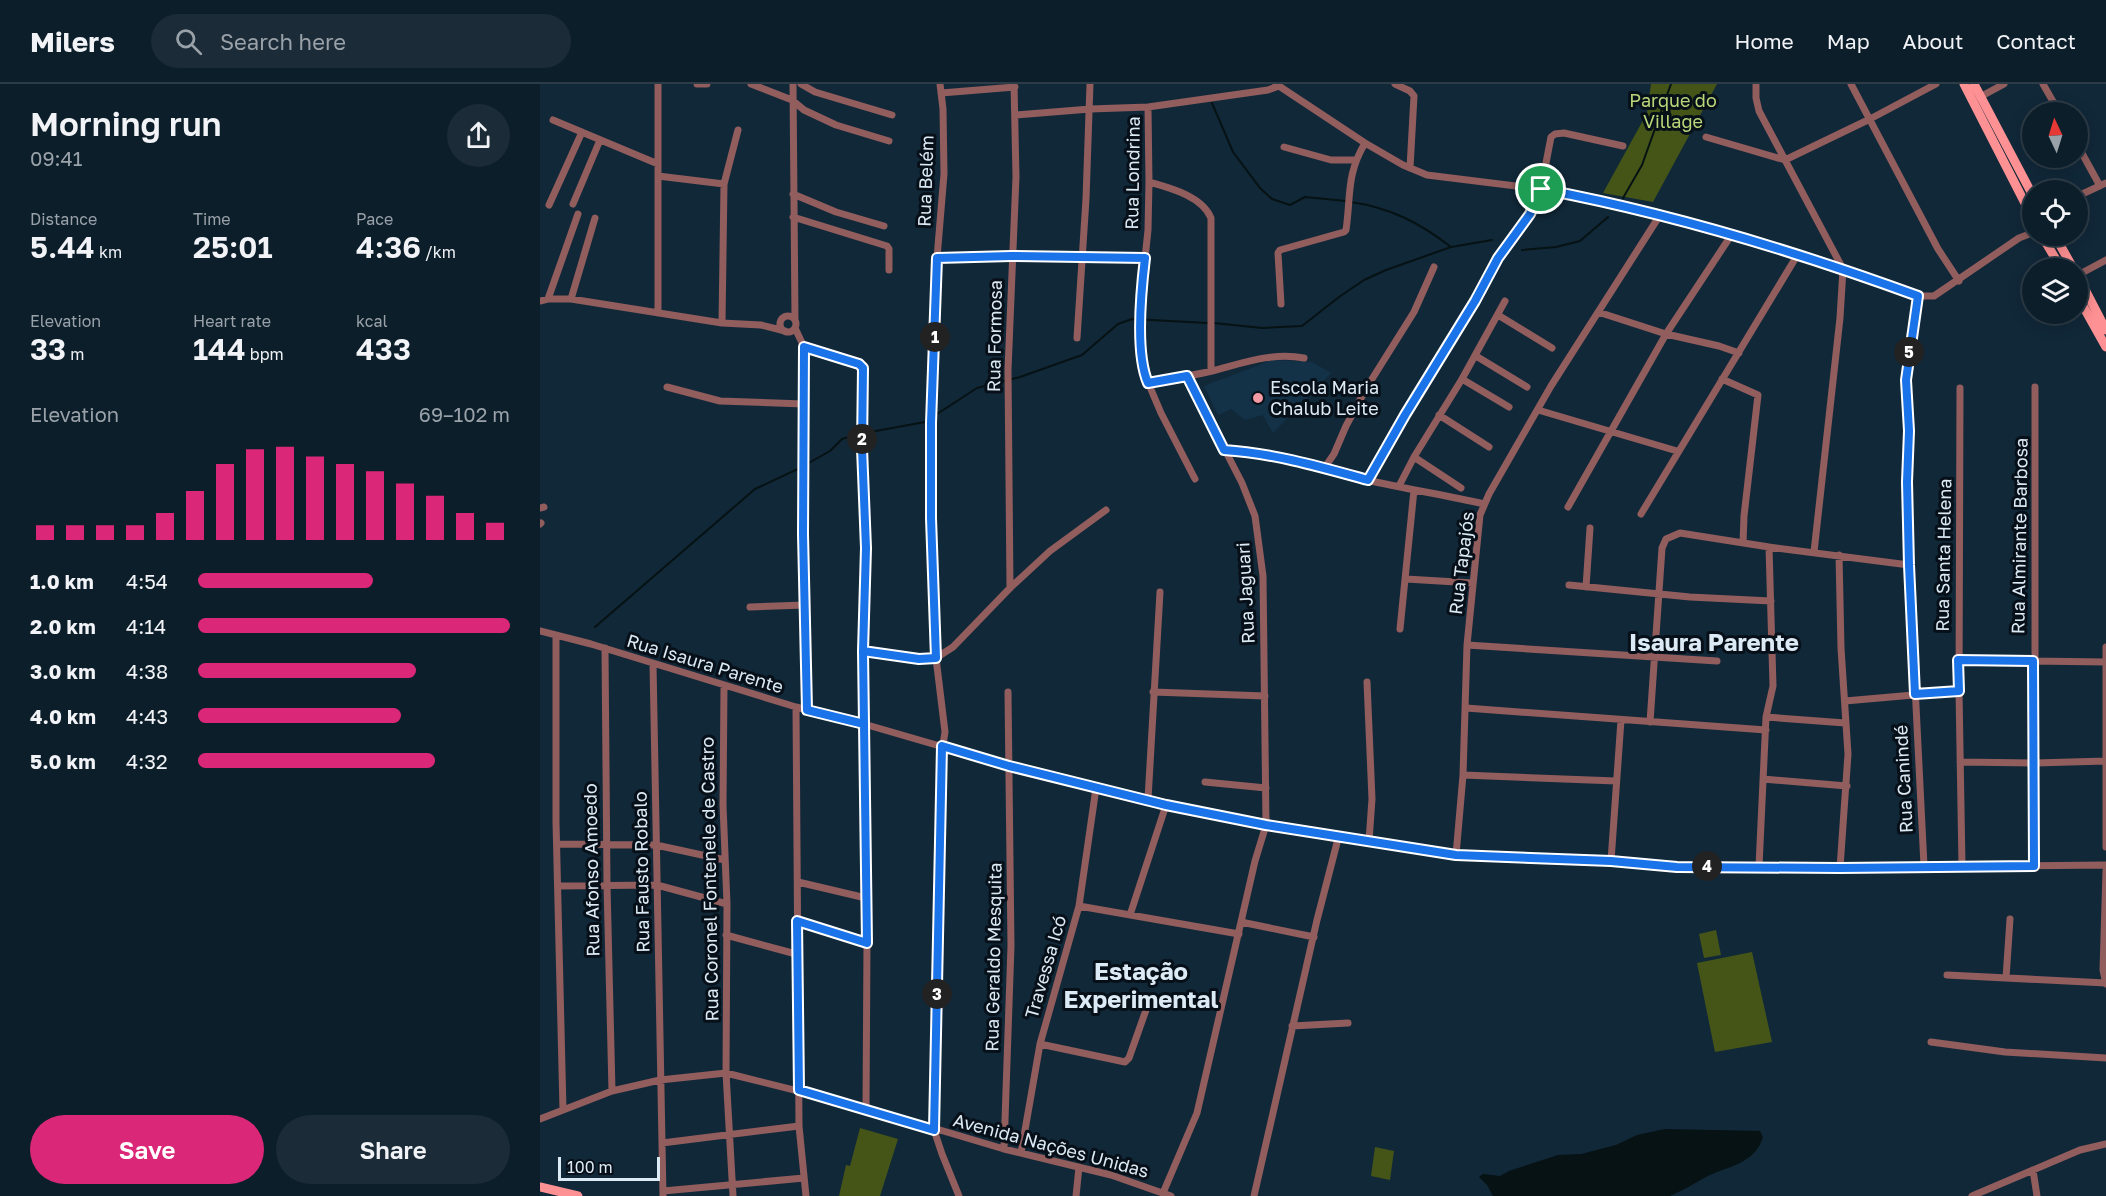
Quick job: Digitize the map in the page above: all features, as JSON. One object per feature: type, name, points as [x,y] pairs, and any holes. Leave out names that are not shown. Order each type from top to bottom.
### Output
[{"type":"main road","points":[[1964,84],[2022,203]]},
{"type":"main road","points":[[1974,84],[2024,180]]},
{"type":"main road","points":[[2088,295],[2106,329]]},
{"type":"main road","points":[[2088,315],[2106,347]]},
{"type":"main road","points":[[540,1187],[578,1196]]},
{"type":"street","points":[[658,84],[658,313]]},
{"type":"street","points":[[697,84],[706,84]]},
{"type":"street","points":[[751,84],[792,100],[804,110],[836,124],[889,141]]},
{"type":"street","points":[[540,301],[571,299],[723,323],[761,325],[792,331],[795,324],[792,84]]},
{"type":"street","points":[[801,84],[815,92],[892,115]]},
{"type":"street","name":"Rua Belém","points":[[934,1130],[942,746],[945,732],[936,658],[932,569],[931,423],[937,258],[944,174],[943,109],[940,84]]},
{"type":"street","points":[[1077,338],[1083,257],[1090,84]]},
{"type":"street","points":[[1395,84],[1412,92],[1414,96],[1410,168]]},
{"type":"street","points":[[1756,84],[1759,111],[1843,268],[1840,318],[1814,552]]},
{"type":"street","points":[[1851,84],[1938,249],[1959,281]]},
{"type":"street","points":[[1706,137],[1785,159],[1870,119],[1936,84]]},
{"type":"street","points":[[1980,97],[2004,84]]},
{"type":"street","points":[[2043,84],[2053,102]]},
{"type":"street","points":[[941,93],[1015,85]]},
{"type":"street","name":"Rua Formosa","points":[[1010,588],[1008,370],[1016,177],[1015,85]]},
{"type":"street","points":[[1015,115],[1148,107],[1268,90],[1277,85],[1365,143],[1410,168],[1442,178],[1541,189],[1660,215],[1843,268],[1918,296],[1934,296],[1959,281],[2022,235]]},
{"type":"street","name":"Rua Londrina","points":[[1148,107],[1149,183],[1142,287],[1142,361],[1148,383],[1195,479]]},
{"type":"street","points":[[553,120],[658,164]]},
{"type":"street","points":[[723,323],[724,184],[738,130]]},
{"type":"street","points":[[549,206],[582,132]]},
{"type":"street","points":[[1368,480],[1475,301],[1498,258],[1530,214],[1541,189],[1549,142],[1555,134],[1570,134],[1623,146]]},
{"type":"street","points":[[573,204],[600,140]]},
{"type":"street","points":[[1281,304],[1277,256],[1280,250],[1344,232],[1347,222],[1348,188],[1356,160],[1365,143]]},
{"type":"street","points":[[1284,147],[1331,160],[1356,160]]},
{"type":"street","points":[[2088,161],[2103,184],[2088,191]]},
{"type":"street","points":[[658,176],[724,184]]},
{"type":"street","points":[[1149,183],[1179,191],[1199,204],[1209,214],[1212,228],[1211,371]]},
{"type":"street","points":[[793,194],[836,212],[884,226]]},
{"type":"street","points":[[548,299],[578,214]]},
{"type":"street","name":"Rua Tapajós","points":[[1456,855],[1463,775],[1467,645],[1478,526],[1484,504],[1538,410],[1660,215]]},
{"type":"street","points":[[793,217],[887,246],[889,270]]},
{"type":"street","points":[[571,299],[596,218]]},
{"type":"street","points":[[1568,507],[1666,334],[1732,234]]},
{"type":"street","points":[[1641,514],[1798,254]]},
{"type":"street","points":[[937,258],[1011,256],[1145,258]]},
{"type":"street","points":[[2088,270],[2106,260]]},
{"type":"street","points":[[1324,467],[1334,454],[1367,387],[1414,312],[1434,267]]},
{"type":"street","name":"Rua Canindé","points":[[1918,296],[1906,380],[1909,431],[1907,482],[1924,866]]},
{"type":"street","points":[[785,331],[781,326],[794,297]]},
{"type":"street","points":[[1399,486],[1476,356],[1505,301]]},
{"type":"street","points":[[1598,312],[1666,334],[1739,353]]},
{"type":"street","points":[[1498,315],[1552,348]]},
{"type":"street","points":[[761,325],[792,317],[804,347],[803,475],[807,710]]},
{"type":"street","points":[[804,347],[859,364],[863,368],[862,440],[866,548],[863,651],[867,943],[866,1108]]},
{"type":"street","points":[[1148,383],[1274,356],[1304,358]]},
{"type":"street","points":[[1476,356],[1527,387]]},
{"type":"street","name":"Rua Jaguari","points":[[1163,1193],[1194,1122],[1255,861],[1266,825],[1263,576],[1258,531],[1249,500],[1187,376]]},
{"type":"street","points":[[1462,379],[1509,407]]},
{"type":"street","points":[[1722,379],[1758,395],[1743,543]]},
{"type":"street","points":[[667,387],[720,401],[804,404]]},
{"type":"street","name":"Rua Almirante Barbosa","points":[[2034,866],[2035,387]]},
{"type":"street","name":"Rua Santa Helena","points":[[1960,388],[1958,660],[1962,866]]},
{"type":"street","points":[[1538,410],[1677,451]]},
{"type":"street","points":[[1439,416],[1489,447]]},
{"type":"street","points":[[1224,450],[1260,454],[1324,467],[1368,480],[1484,504]]},
{"type":"street","points":[[1414,458],[1461,488]]},
{"type":"street","points":[[1400,629],[1414,490]]},
{"type":"street","points":[[863,651],[919,659],[936,658],[953,647],[1050,550],[1106,510]]},
{"type":"street","points":[[1586,587],[1590,528]]},
{"type":"street","points":[[1650,722],[1662,548],[1666,539],[1680,533],[1909,565]]},
{"type":"street","points":[[1759,866],[1766,717],[1773,686],[1769,547]]},
{"type":"street","points":[[1839,555],[1841,648],[1848,754],[1840,868]]},
{"type":"street","points":[[1406,579],[1473,583]]},
{"type":"street","points":[[1569,585],[1771,601]]},
{"type":"street","points":[[1148,799],[1160,592]]},
{"type":"street","points":[[750,607],[805,605]]},
{"type":"street","name":"Rua Isaura Parente","points":[[540,631],[605,648],[796,707],[1096,788],[1266,825],[1456,855],[1611,861],[1677,867],[2106,865]]},
{"type":"street","points":[[556,635],[557,844],[563,1110]]},
{"type":"street","points":[[1467,645],[1717,661]]},
{"type":"street","points":[[2106,647],[2106,847]]},
{"type":"street","name":"Rua Afonso Amoedo","points":[[605,648],[612,1091]]},
{"type":"street","points":[[1958,660],[2106,662]]},
{"type":"street","name":"Rua Fausto Robalo","points":[[653,664],[663,1194]]},
{"type":"street","points":[[1367,682],[1372,799],[1369,841]]},
{"type":"street","name":"Rua Coronel Fontenele de Castro","points":[[724,686],[726,1072],[733,1196]]},
{"type":"street","points":[[1845,701],[1959,691]]},
{"type":"street","name":"Rua Geraldo Mesquita","points":[[1004,1149],[1011,946],[1008,692]]},
{"type":"street","points":[[1153,692],[1265,696]]},
{"type":"street","points":[[796,707],[799,1126],[806,1196]]},
{"type":"street","points":[[1466,708],[1766,730]]},
{"type":"street","points":[[1766,717],[1845,723]]},
{"type":"street","points":[[1611,861],[1621,720]]},
{"type":"street","points":[[1960,762],[2105,761]]},
{"type":"street","points":[[1463,775],[1616,782]]},
{"type":"street","points":[[1763,779],[1847,786]]},
{"type":"street","points":[[1205,782],[1266,788]]},
{"type":"street","name":"Travessa Icó","points":[[1021,1153],[1040,1044],[1079,906],[1096,788]]},
{"type":"street","points":[[1130,915],[1166,805]]},
{"type":"street","points":[[1254,1196],[1292,1026],[1339,835]]},
{"type":"street","points":[[557,844],[656,845],[725,861]]},
{"type":"street","points":[[1947,975],[2106,983],[2103,970],[2106,871]]},
{"type":"street","points":[[798,882],[866,898]]},
{"type":"street","points":[[559,886],[657,885],[726,904]]},
{"type":"street","points":[[1079,906],[1239,934]]},
{"type":"street","points":[[2006,978],[2010,919]]},
{"type":"street","points":[[797,921],[867,943]]},
{"type":"street","points":[[1241,922],[1314,937]]},
{"type":"street","points":[[726,935],[796,954]]},
{"type":"street","points":[[1040,1044],[1125,1062],[1129,1058],[1146,1010]]},
{"type":"street","points":[[1292,1026],[1348,1023]]},
{"type":"street","points":[[1931,1042],[2005,1052],[2106,1058]]},
{"type":"street","name":"Avenida Nações Unidas","points":[[540,1119],[612,1091],[660,1080],[726,1072],[866,1108],[1004,1149],[1111,1175],[1171,1196]]},
{"type":"street","points":[[662,1143],[799,1126]]},
{"type":"street","points":[[934,1130],[959,1196]]},
{"type":"street","points":[[1972,1196],[2080,1150],[2106,1144]]},
{"type":"street","points":[[1076,1196],[1079,1167]]},
{"type":"street","points":[[2033,1170],[2037,1196]]},
{"type":"street","points":[[663,1194],[804,1178]]},
{"type":"shaded area","name":"Escola Maria Chalub Leite","points":[[1272,360],[1312,362],[1331,373],[1273,433],[1263,415],[1245,420],[1231,409],[1218,415],[1204,386]]},
{"type":"shaded area","points":[[1665,1129],[1760,1131],[1763,1137],[1754,1153],[1747,1159],[1670,1196],[1493,1196],[1479,1177],[1483,1174],[1500,1176],[1558,1155],[1581,1154],[1616,1145],[1637,1135]]},
{"type":"green space","name":"Parque do Village","points":[[1651,84],[1717,84],[1653,202],[1603,193],[1647,113]]},
{"type":"green space","points":[[1716,930],[1721,955],[1704,958],[1699,934]]},
{"type":"green space","points":[[1752,952],[1772,1042],[1715,1052],[1697,963]]},
{"type":"green space","points":[[860,1128],[898,1139],[880,1196],[839,1196],[846,1165],[850,1166]]},
{"type":"green space","points":[[1375,1147],[1394,1151],[1390,1180],[1371,1176]]},
{"type":"waterway","points":[[1623,198],[1642,165],[1671,84]]},
{"type":"waterway","points":[[1212,103],[1233,152],[1260,188],[1272,199],[1290,205],[1305,197],[1346,201]]},
{"type":"waterway","points":[[1351,202],[1379,208],[1404,218],[1451,247]]},
{"type":"waterway","points":[[1522,250],[1556,247],[1580,241],[1608,217]]},
{"type":"waterway","points":[[1214,323],[1262,328],[1302,326],[1364,280],[1386,270],[1451,247],[1492,240]]},
{"type":"waterway","points":[[934,416],[977,388],[1020,377],[1082,355],[1118,324],[1132,319],[1208,323]]},
{"type":"waterway","points":[[865,433],[925,422],[929,419]]},
{"type":"waterway","points":[[805,465],[830,451],[842,439],[859,434]]},
{"type":"waterway","points":[[595,627],[755,489],[800,468]]},
{"type":"place","name":"Escola Maria Chalub Leite","points":[[1258,398]]},
{"type":"district","name":"Isaura Parente","points":[[1714,643]]},
{"type":"district","name":"Estação Experimental","points":[[1141,986]]},
{"type":"route","points":[[1541,189],[1530,214],[1498,258],[1475,301],[1368,480],[1324,467],[1260,454],[1224,450],[1187,376],[1148,383],[1141,354],[1145,258],[1011,256],[937,258],[931,423],[932,579],[936,658],[919,659],[863,651],[864,724],[807,710],[803,534],[804,347],[859,364],[863,368],[862,448],[866,548],[863,651],[864,724],[864,791],[867,943],[797,921],[799,1090],[934,1130],[942,746],[1009,766],[1166,805],[1266,825],[1456,855],[1611,861],[1677,867],[2034,866],[2033,661],[1958,660],[1959,691],[1915,694],[1909,565],[1907,482],[1909,431],[1906,380],[1918,296],[1843,268],[1694,223],[1541,189]]}]
